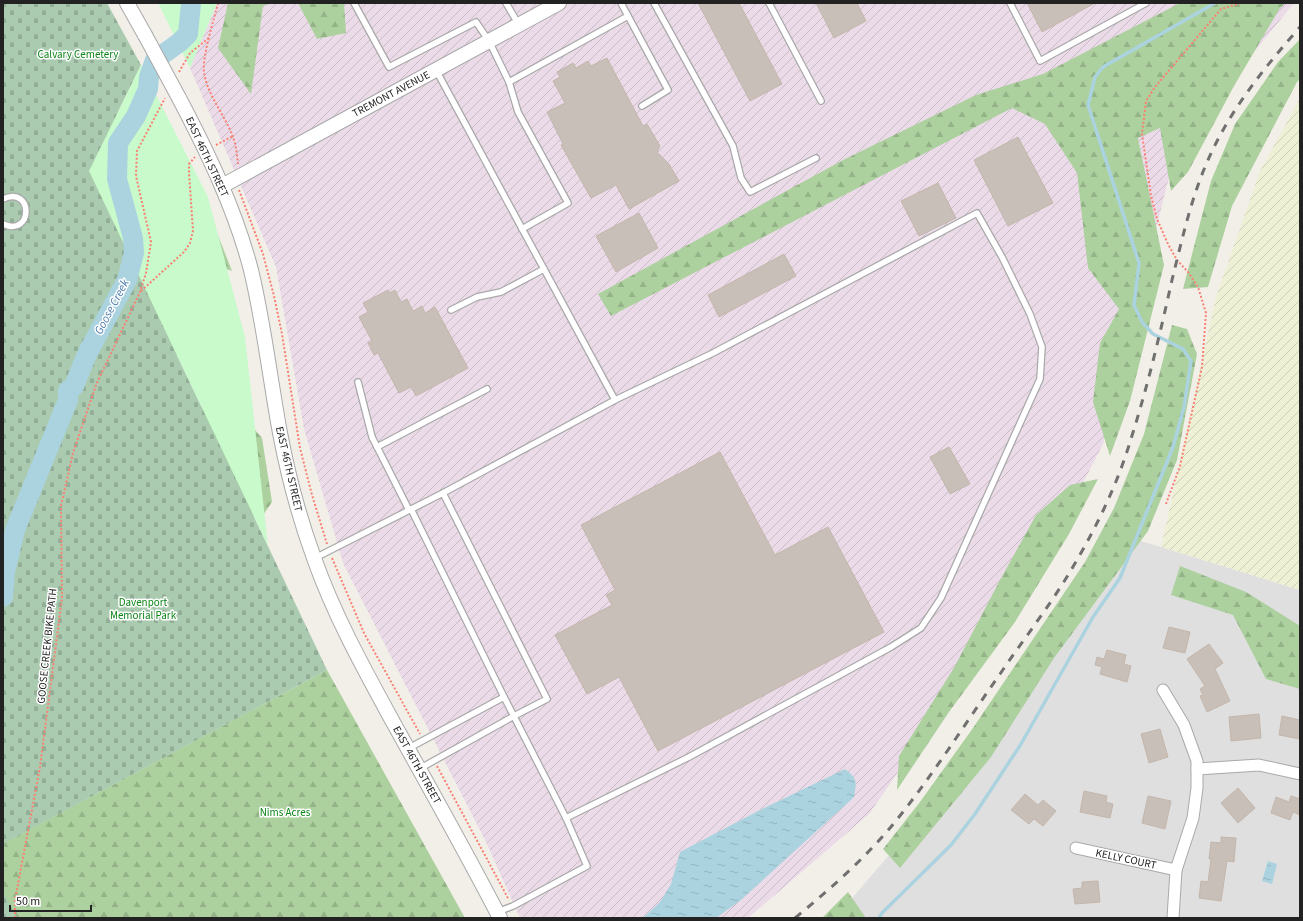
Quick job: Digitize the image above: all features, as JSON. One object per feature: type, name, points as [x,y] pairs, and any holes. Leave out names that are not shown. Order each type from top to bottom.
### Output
[{"type":"street","name":"EAST 46TH STREET","points":[[127,3],[145,35],[173,96],[206,151],[222,186],[240,233],[251,270],[268,351],[280,433],[291,485],[314,558],[326,590],[345,632],[498,915]]},
{"type":"street","name":"TREMONT AVENUE","points":[[222,186],[559,3]]},
{"type":"street","points":[[1163,690],[1184,725],[1197,761],[1197,788],[1193,818],[1176,870],[1173,918]]},
{"type":"street","points":[[1197,769],[1259,765],[1300,774]]},
{"type":"street","name":"KELLY COURT","points":[[1076,848],[1176,870]]},
{"type":"lane","points":[[354,3],[389,67],[476,22],[489,41],[509,82],[518,112],[568,203],[522,229]]},
{"type":"lane","points":[[506,3],[519,25]]},
{"type":"lane","points":[[621,3],[668,90],[642,106]]},
{"type":"lane","points":[[654,3],[733,146],[742,178],[750,192],[816,158]]},
{"type":"lane","points":[[769,3],[821,101]]},
{"type":"lane","points":[[1010,3],[1040,61],[1146,3]]},
{"type":"lane","points":[[509,82],[628,16]]},
{"type":"lane","points":[[436,70],[615,400]]},
{"type":"lane","points":[[3,198],[15,196],[25,204],[27,210],[26,217],[20,224],[7,226],[3,224]]},
{"type":"lane","points":[[314,558],[443,493],[615,400],[720,350],[977,213],[1002,257],[1030,314],[1042,347],[1040,379],[941,598],[921,628],[891,647],[689,757],[566,818]]},
{"type":"lane","points":[[451,310],[477,297],[501,292],[544,269]]},
{"type":"lane","points":[[358,382],[372,437],[566,818],[587,866],[498,915]]},
{"type":"lane","points":[[377,447],[487,389]]},
{"type":"lane","points":[[419,769],[547,699],[443,493]]},
{"type":"lane","points":[[408,748],[504,697]]},
{"type":"path","points":[[218,3],[205,56],[204,70],[206,83],[233,136],[237,149],[239,190],[263,254],[274,296],[282,334],[300,448],[312,495],[328,550],[343,586],[364,632],[423,739]]},
{"type":"path","points":[[1166,504],[1180,466],[1202,367],[1206,313],[1198,287],[1188,272],[1177,260],[1168,244],[1151,196],[1142,134],[1146,101],[1155,87],[1221,9],[1241,3]]},
{"type":"path","points":[[178,74],[190,53],[210,37]]},
{"type":"path","name":"GOOSE CREEK BIKE PATH","points":[[14,918],[15,900],[40,767],[62,598],[61,506],[72,453],[96,385],[140,292],[146,273],[151,242],[136,176],[137,151],[173,96]]},
{"type":"path","name":"GOOSE CREEK BIKE PATH","points":[[140,292],[184,252],[190,243],[192,231],[189,164],[195,157],[233,136]]},
{"type":"path","points":[[434,760],[513,906]]},
{"type":"shaded area","points":[[217,3],[1294,3],[1215,100],[1168,181],[1103,444],[1036,575],[869,814],[748,918],[520,918],[486,842],[343,563],[304,429],[276,267],[190,68]]},
{"type":"shaded area","points":[[1125,536],[1300,590],[1300,918],[835,918],[926,812]]},
{"type":"green space","name":"Nims Acres","points":[[3,3],[199,187],[232,271],[207,262],[238,410],[262,438],[272,502],[261,518],[224,513],[174,423],[207,403],[193,365],[150,340],[12,839],[327,670],[465,918],[3,918]]},
{"type":"green space","name":"Davenport Memorial Park","points":[[3,3],[107,3],[141,65],[89,171],[327,670],[3,844]]},
{"type":"green space","points":[[158,3],[217,3],[190,68]]},
{"type":"green space","points":[[228,3],[272,3],[263,6],[251,94],[218,48]]},
{"type":"green space","points":[[298,3],[344,3],[346,33],[317,39]]},
{"type":"green space","points":[[1180,3],[1286,3],[1280,8],[1234,86],[1188,172],[1171,191],[1160,128],[1138,138],[1164,265],[1130,401],[1110,456],[1093,402],[1100,343],[1119,309],[1088,268],[1077,173],[1045,124],[1012,108],[611,316],[598,294],[843,160],[976,95],[1043,74]]},
{"type":"green space","points":[[1300,39],[1300,79],[1297,82],[1232,206],[1208,287],[1183,289],[1211,181],[1235,124],[1278,62]]},
{"type":"green space","points":[[141,65],[208,197],[245,337],[268,546],[89,171]]},
{"type":"green space","points":[[1300,98],[1300,590],[1161,547],[1216,297],[1260,171]]},
{"type":"green space","points":[[1172,325],[1187,329],[1197,354],[1177,460],[1148,531],[1054,658],[991,757],[900,868],[883,849],[920,802],[973,728],[1085,562],[1114,508],[1144,434]]},
{"type":"green space","points":[[1098,479],[1069,534],[1015,622],[949,712],[897,790],[899,756],[955,666],[1036,515],[1070,485]]},
{"type":"green space","points":[[1180,566],[1246,592],[1300,626],[1300,689],[1266,679],[1233,615],[1171,595]]},
{"type":"green space","points":[[3,891],[17,918],[3,918]]},
{"type":"green space","points":[[848,892],[866,918],[822,918]]},
{"type":"water","points":[[845,769],[852,775],[856,784],[854,797],[741,900],[716,918],[643,918],[660,902],[671,884],[680,852],[758,811]]},
{"type":"water","points":[[1268,861],[1277,864],[1272,884],[1262,881]]},
{"type":"building","points":[[698,3],[739,3],[782,84],[750,101]]},
{"type":"building","points":[[816,3],[857,3],[866,21],[834,38]]},
{"type":"building","points":[[1027,3],[1095,3],[1042,32]]},
{"type":"building","points":[[607,58],[643,126],[647,124],[660,146],[657,152],[669,164],[679,181],[629,209],[616,185],[591,198],[561,145],[563,144],[547,112],[565,103],[553,81],[560,77],[557,72],[573,63],[576,68],[588,61],[591,66]]},
{"type":"building","points":[[1018,137],[1053,203],[1008,226],[974,160]]},
{"type":"building","points":[[938,183],[956,218],[919,236],[901,201]]},
{"type":"building","points":[[639,213],[658,248],[616,272],[596,236]]},
{"type":"building","points":[[784,254],[796,276],[719,317],[708,295]]},
{"type":"building","points":[[388,290],[389,293],[395,290],[401,302],[407,299],[413,311],[422,306],[425,313],[435,307],[468,368],[416,396],[411,387],[399,393],[378,353],[374,355],[368,343],[372,341],[359,317],[368,312],[363,303]]},
{"type":"building","points":[[949,447],[970,484],[950,494],[930,457]]},
{"type":"building","points":[[720,452],[775,555],[828,527],[884,632],[658,751],[619,677],[587,694],[555,635],[612,605],[606,595],[615,590],[581,525]]},
{"type":"building","points":[[1169,627],[1190,632],[1185,653],[1163,648]]},
{"type":"building","points":[[1209,644],[1223,663],[1215,669],[1230,701],[1207,712],[1200,696],[1203,695],[1200,689],[1205,686],[1187,659]]},
{"type":"building","points":[[1107,650],[1126,655],[1124,664],[1131,666],[1127,682],[1100,674],[1102,667],[1095,665],[1097,657],[1104,659]]},
{"type":"building","points":[[1259,714],[1261,738],[1231,741],[1229,717]]},
{"type":"building","points":[[1282,716],[1300,720],[1300,739],[1279,735]]},
{"type":"building","points":[[1160,729],[1168,757],[1149,763],[1141,734]]},
{"type":"building","points":[[1238,788],[1255,808],[1238,823],[1221,803]]},
{"type":"building","points":[[1084,791],[1107,796],[1106,802],[1113,804],[1110,818],[1080,812]]},
{"type":"building","points":[[1025,794],[1038,805],[1043,800],[1056,811],[1043,826],[1034,819],[1029,824],[1011,810]]},
{"type":"building","points":[[1148,796],[1171,801],[1165,829],[1142,823]]},
{"type":"building","points":[[1291,796],[1300,799],[1300,815],[1293,812],[1290,820],[1271,813],[1276,797],[1289,802]]},
{"type":"building","points":[[1221,837],[1236,838],[1234,862],[1227,861],[1221,901],[1199,898],[1201,881],[1208,882],[1211,859],[1209,859],[1211,842],[1221,843]]},
{"type":"building","points":[[1098,881],[1100,902],[1075,904],[1073,889],[1082,888],[1082,882]]},
{"type":"waterway","name":"Goose Creek","points":[[3,597],[5,572],[15,530],[68,400],[68,391],[74,386],[87,354],[127,280],[134,253],[133,238],[117,179],[118,143],[136,116],[148,89],[149,77],[155,60],[180,42],[188,34],[191,3]]},
{"type":"waterway","points":[[879,918],[882,913],[951,845],[975,814],[1021,744],[1093,617],[1120,578],[1173,447],[1184,407],[1191,361],[1183,349],[1153,334],[1142,322],[1134,305],[1139,263],[1088,105],[1095,77],[1103,67],[1215,3]]},
{"type":"railway","points":[[795,918],[857,864],[905,810],[1049,604],[1084,547],[1102,513],[1118,477],[1130,442],[1153,361],[1187,219],[1202,174],[1217,142],[1237,107],[1261,74],[1300,27]]},
{"type":"park label","name":"Calvary Cemetery","points":[[78,54]]}]
